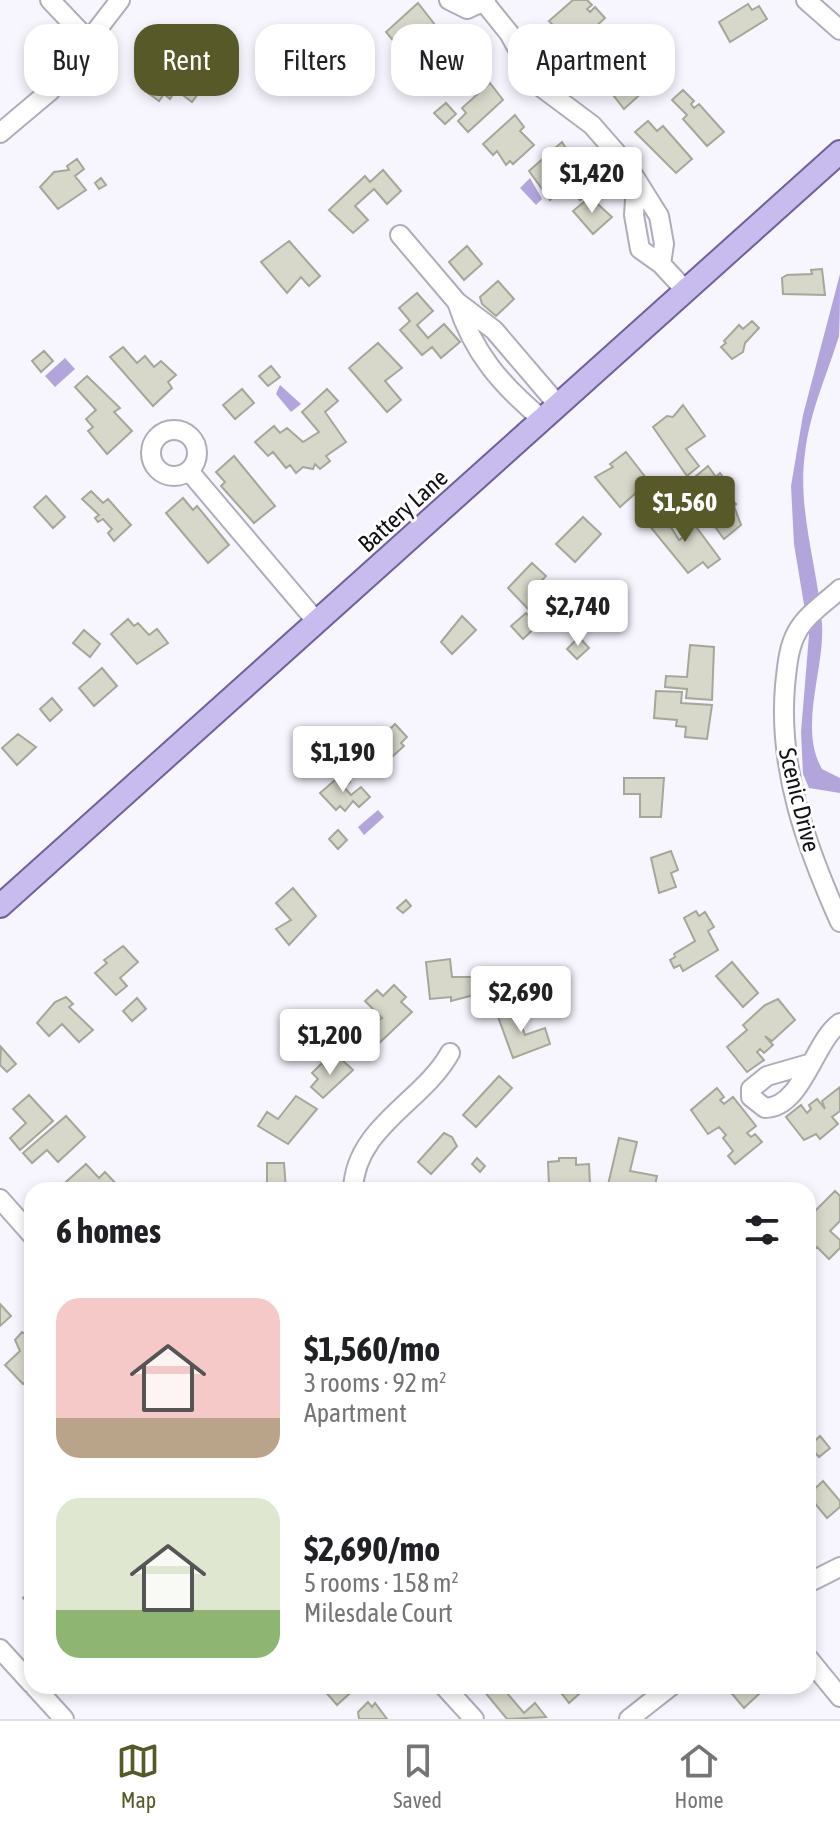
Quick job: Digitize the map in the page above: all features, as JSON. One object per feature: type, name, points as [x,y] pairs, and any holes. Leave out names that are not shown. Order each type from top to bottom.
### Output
[{"type":"main road","name":"Battery Lane","points":[[0,906],[840,152]]},
{"type":"street","points":[[50,0],[73,24]]},
{"type":"street","points":[[102,24],[120,0]]},
{"type":"street","points":[[449,0],[467,9],[485,1],[509,33],[537,84],[602,134],[659,216],[664,244],[661,264],[686,291]]},
{"type":"street","points":[[806,0],[840,30]]},
{"type":"street","points":[[0,133],[44,96]]},
{"type":"street","points":[[400,235],[457,302],[502,339],[551,413]]},
{"type":"street","points":[[457,302],[478,354],[508,390],[551,413]]},
{"type":"street","points":[[189,471],[317,622]]},
{"type":"street","name":"Scenic Drive","points":[[840,589],[802,625],[787,662],[784,703],[788,772],[806,838],[840,922]]},
{"type":"street","points":[[812,1063],[826,1036],[840,1023]]},
{"type":"street","points":[[354,1182],[370,1144],[389,1118],[436,1074],[450,1053]]},
{"type":"street","points":[[0,1199],[24,1226]]},
{"type":"street","points":[[816,1579],[840,1567]]},
{"type":"street","points":[[0,1649],[24,1675]]},
{"type":"street","points":[[816,1668],[840,1697]]},
{"type":"street","points":[[41,1694],[64,1719]]},
{"type":"street","points":[[451,1694],[474,1719]]},
{"type":"street","points":[[629,1719],[661,1694]]},
{"type":"shaded area","points":[[530,178],[542,199],[536,205],[520,188]]},
{"type":"shaded area","points":[[840,274],[839,336],[811,422],[803,474],[806,517],[822,624],[812,735],[822,769],[840,778],[840,793],[809,788],[803,774],[801,732],[809,635],[794,544],[791,486],[803,415]]},
{"type":"shaded area","points":[[65,358],[75,369],[55,387],[45,376]]},
{"type":"shaded area","points":[[280,385],[301,404],[291,412],[276,394]]},
{"type":"shaded area","points":[[378,810],[384,817],[364,835],[358,827]]},
{"type":"building","points":[[573,0],[587,0],[592,5],[587,9],[590,12],[595,7],[605,18],[599,24],[552,24],[549,21]]},
{"type":"building","points":[[418,3],[434,24],[395,24]]},
{"type":"building","points":[[748,4],[752,10],[759,6],[767,19],[730,42],[719,22]]},
{"type":"building","points":[[492,86],[503,100],[468,132],[458,121],[466,113],[462,108],[475,96],[492,96]]},
{"type":"building","points":[[683,90],[694,101],[691,104],[694,108],[699,104],[724,132],[707,146],[683,119],[687,115],[672,100]]},
{"type":"building","points":[[614,96],[638,96],[624,109]]},
{"type":"building","points":[[446,103],[456,114],[445,124],[434,113]]},
{"type":"building","points":[[515,115],[524,127],[520,131],[534,145],[513,164],[510,161],[506,165],[497,151],[493,155],[483,144]]},
{"type":"building","points":[[648,121],[657,131],[663,126],[692,159],[676,173],[635,132]]},
{"type":"building","points":[[562,142],[581,172],[550,200],[529,171]]},
{"type":"building","points":[[77,159],[84,169],[75,176],[86,190],[58,209],[40,187],[54,172],[69,170],[67,166]]},
{"type":"building","points":[[383,170],[401,191],[387,204],[374,189],[355,206],[368,220],[353,233],[329,210],[365,176],[370,182]]},
{"type":"building","points":[[101,178],[106,185],[99,189],[95,183]]},
{"type":"building","points":[[581,178],[592,189],[580,200],[570,188]]},
{"type":"building","points":[[590,197],[612,217],[593,234],[573,211]]},
{"type":"building","points":[[289,241],[320,276],[309,286],[301,277],[287,293],[261,262]]},
{"type":"building","points":[[467,246],[482,264],[464,280],[449,262]]},
{"type":"building","points":[[822,269],[825,295],[783,294],[782,278],[812,274],[811,270]]},
{"type":"building","points":[[498,281],[514,299],[496,316],[482,304],[480,297]]},
{"type":"building","points":[[417,293],[433,311],[417,325],[428,338],[444,324],[460,342],[441,358],[432,347],[422,355],[400,330],[410,321],[399,308]]},
{"type":"building","points":[[752,321],[759,328],[745,343],[743,352],[732,359],[721,347],[726,343],[724,341],[739,325],[743,329]]},
{"type":"building","points":[[378,343],[402,368],[385,381],[401,400],[387,412],[349,368]]},
{"type":"building","points":[[123,347],[137,363],[145,356],[154,367],[161,361],[176,375],[168,382],[172,388],[153,406],[110,357]]},
{"type":"building","points":[[44,351],[53,361],[41,372],[32,361]]},
{"type":"building","points":[[271,366],[280,377],[268,386],[259,376]]},
{"type":"building","points":[[87,376],[120,408],[114,412],[132,431],[107,454],[88,431],[93,427],[86,419],[96,410],[75,387]]},
{"type":"building","points":[[242,389],[254,403],[235,419],[223,405]]},
{"type":"building","points":[[327,389],[338,401],[325,412],[346,442],[326,456],[330,461],[320,469],[315,464],[313,469],[303,467],[296,473],[290,465],[286,468],[273,452],[268,456],[255,442],[274,426],[280,433],[287,428],[303,442],[319,432],[302,412]]},
{"type":"building","points":[[683,405],[705,436],[686,449],[699,466],[687,476],[653,427],[667,416],[673,417]]},
{"type":"building","points":[[626,452],[663,500],[651,509],[637,492],[620,507],[595,477],[613,467],[610,464]]},
{"type":"building","points":[[234,456],[275,506],[254,523],[221,486],[225,482],[216,472]]},
{"type":"building","points":[[708,466],[716,477],[720,473],[729,485],[722,490],[736,504],[734,506],[741,525],[724,539],[696,501],[705,490],[695,477]]},
{"type":"building","points":[[91,491],[103,503],[108,499],[131,525],[114,541],[108,533],[112,529],[103,519],[98,522],[95,518],[99,515],[82,499]]},
{"type":"building","points":[[46,496],[65,517],[53,528],[34,507]]},
{"type":"building","points":[[183,498],[193,510],[197,506],[229,545],[208,563],[166,513]]},
{"type":"building","points":[[662,513],[679,540],[686,535],[680,528],[691,520],[720,559],[708,568],[703,562],[688,573],[648,524]]},
{"type":"building","points":[[583,517],[601,534],[575,562],[556,544]]},
{"type":"building","points":[[532,563],[546,576],[534,588],[540,593],[536,597],[539,600],[530,611],[508,588]]},
{"type":"building","points":[[526,613],[538,625],[523,639],[511,626]]},
{"type":"building","points":[[462,616],[476,630],[452,654],[441,642]]},
{"type":"building","points":[[128,619],[134,626],[138,623],[149,635],[157,629],[168,643],[137,664],[111,634]]},
{"type":"building","points":[[84,630],[100,644],[90,657],[73,643]]},
{"type":"building","points":[[579,637],[589,648],[577,659],[567,649]]},
{"type":"building","points":[[690,645],[714,647],[712,700],[686,698],[687,689],[665,687],[666,676],[687,677]]},
{"type":"building","points":[[102,668],[117,686],[94,706],[79,688]]},
{"type":"building","points":[[656,691],[682,692],[681,703],[712,705],[707,739],[685,737],[686,727],[676,726],[677,720],[654,718]]},
{"type":"building","points":[[52,698],[62,710],[50,721],[40,709]]},
{"type":"building","points":[[395,724],[407,737],[401,743],[404,746],[383,765],[380,762],[374,767],[363,756],[375,742],[371,738],[378,731],[383,736]]},
{"type":"building","points":[[18,734],[36,747],[17,765],[2,748]]},
{"type":"building","points":[[342,774],[350,782],[344,787],[351,795],[361,787],[370,797],[359,807],[353,801],[345,811],[340,806],[336,810],[320,793]]},
{"type":"building","points":[[624,778],[664,778],[661,817],[640,817],[640,794],[624,794]]},
{"type":"building","points":[[338,830],[347,840],[338,849],[329,839]]},
{"type":"building","points":[[671,851],[678,870],[671,873],[676,887],[659,893],[651,858]]},
{"type":"building","points":[[293,888],[316,916],[289,945],[276,929],[291,920],[276,903]]},
{"type":"building","points":[[406,900],[411,906],[403,913],[397,908]]},
{"type":"building","points":[[696,911],[699,916],[705,912],[714,927],[708,931],[718,950],[683,971],[680,965],[674,968],[670,960],[695,941],[684,918]]},
{"type":"building","points":[[123,946],[138,962],[120,978],[127,986],[116,995],[95,973],[107,963],[104,960]]},
{"type":"building","points":[[450,959],[452,977],[476,977],[478,994],[451,1001],[451,997],[430,999],[426,962]]},
{"type":"building","points":[[732,962],[758,993],[743,1007],[716,976]]},
{"type":"building","points":[[394,985],[406,997],[401,1002],[412,1012],[375,1047],[361,1033],[382,1018],[365,1001],[377,990],[383,996]]},
{"type":"building","points":[[66,997],[73,1004],[69,1007],[93,1030],[79,1042],[62,1024],[49,1036],[37,1023],[55,1002]]},
{"type":"building","points":[[137,998],[146,1009],[132,1021],[123,1011]]},
{"type":"building","points":[[778,999],[795,1020],[772,1041],[765,1036],[773,1045],[764,1053],[760,1049],[757,1052],[764,1060],[747,1072],[727,1047],[747,1030],[743,1025],[765,1005]]},
{"type":"building","points":[[515,1007],[525,1035],[545,1028],[550,1044],[513,1058],[497,1014]]},
{"type":"building","points":[[1,1047],[16,1064],[7,1072],[0,1065]]},
{"type":"building","points":[[339,1057],[353,1070],[323,1098],[311,1087],[318,1079],[312,1073],[322,1063],[328,1069]]},
{"type":"building","points":[[499,1076],[512,1088],[476,1127],[463,1115]]},
{"type":"building","points":[[840,1087],[840,1111],[832,1117],[838,1124],[820,1139],[816,1134],[804,1140],[786,1117],[801,1105],[807,1113],[811,1109],[809,1105],[817,1099],[825,1109],[822,1101]]},
{"type":"building","points":[[717,1088],[724,1097],[720,1100],[724,1104],[733,1097],[756,1126],[747,1133],[751,1137],[755,1134],[762,1142],[735,1164],[728,1156],[733,1151],[723,1138],[726,1135],[719,1127],[708,1134],[691,1110]]},
{"type":"building","points":[[29,1095],[53,1121],[20,1150],[10,1138],[26,1123],[13,1109]]},
{"type":"building","points":[[296,1096],[317,1109],[288,1144],[258,1126],[267,1112],[278,1119]]},
{"type":"building","points":[[66,1116],[85,1137],[58,1162],[47,1150],[32,1163],[23,1153]]},
{"type":"building","points":[[444,1133],[452,1137],[457,1146],[431,1174],[418,1162]]},
{"type":"building","points":[[619,1138],[637,1142],[630,1171],[657,1176],[656,1182],[609,1182]]},
{"type":"building","points":[[477,1158],[485,1166],[480,1172],[472,1164]]},
{"type":"building","points":[[559,1158],[576,1158],[576,1165],[589,1164],[590,1182],[549,1182],[548,1162],[559,1161]]},
{"type":"building","points":[[267,1163],[284,1163],[285,1182],[267,1182]]},
{"type":"building","points":[[86,1164],[99,1178],[105,1172],[114,1182],[66,1182]]},
{"type":"building","points":[[835,1191],[840,1196],[840,1221],[830,1231],[840,1240],[840,1248],[829,1259],[816,1248],[816,1210]]},
{"type":"building","points":[[0,1304],[11,1316],[0,1326]]},
{"type":"building","points":[[24,1333],[23,1384],[5,1365],[20,1351],[15,1340]]},
{"type":"building","points":[[820,1436],[830,1448],[819,1457],[816,1454],[816,1440]]},
{"type":"building","points":[[823,1481],[840,1501],[840,1507],[827,1518],[816,1505],[816,1488]]},
{"type":"building","points":[[327,1694],[349,1694],[337,1705]]},
{"type":"building","points":[[486,1694],[508,1694],[524,1713],[535,1703],[546,1717],[507,1719]]},
{"type":"building","points":[[562,1694],[579,1694],[569,1703]]},
{"type":"building","points":[[732,1694],[759,1694],[744,1708]]},
{"type":"building","points":[[368,1702],[372,1707],[375,1703],[387,1719],[359,1719],[358,1712]]}]
